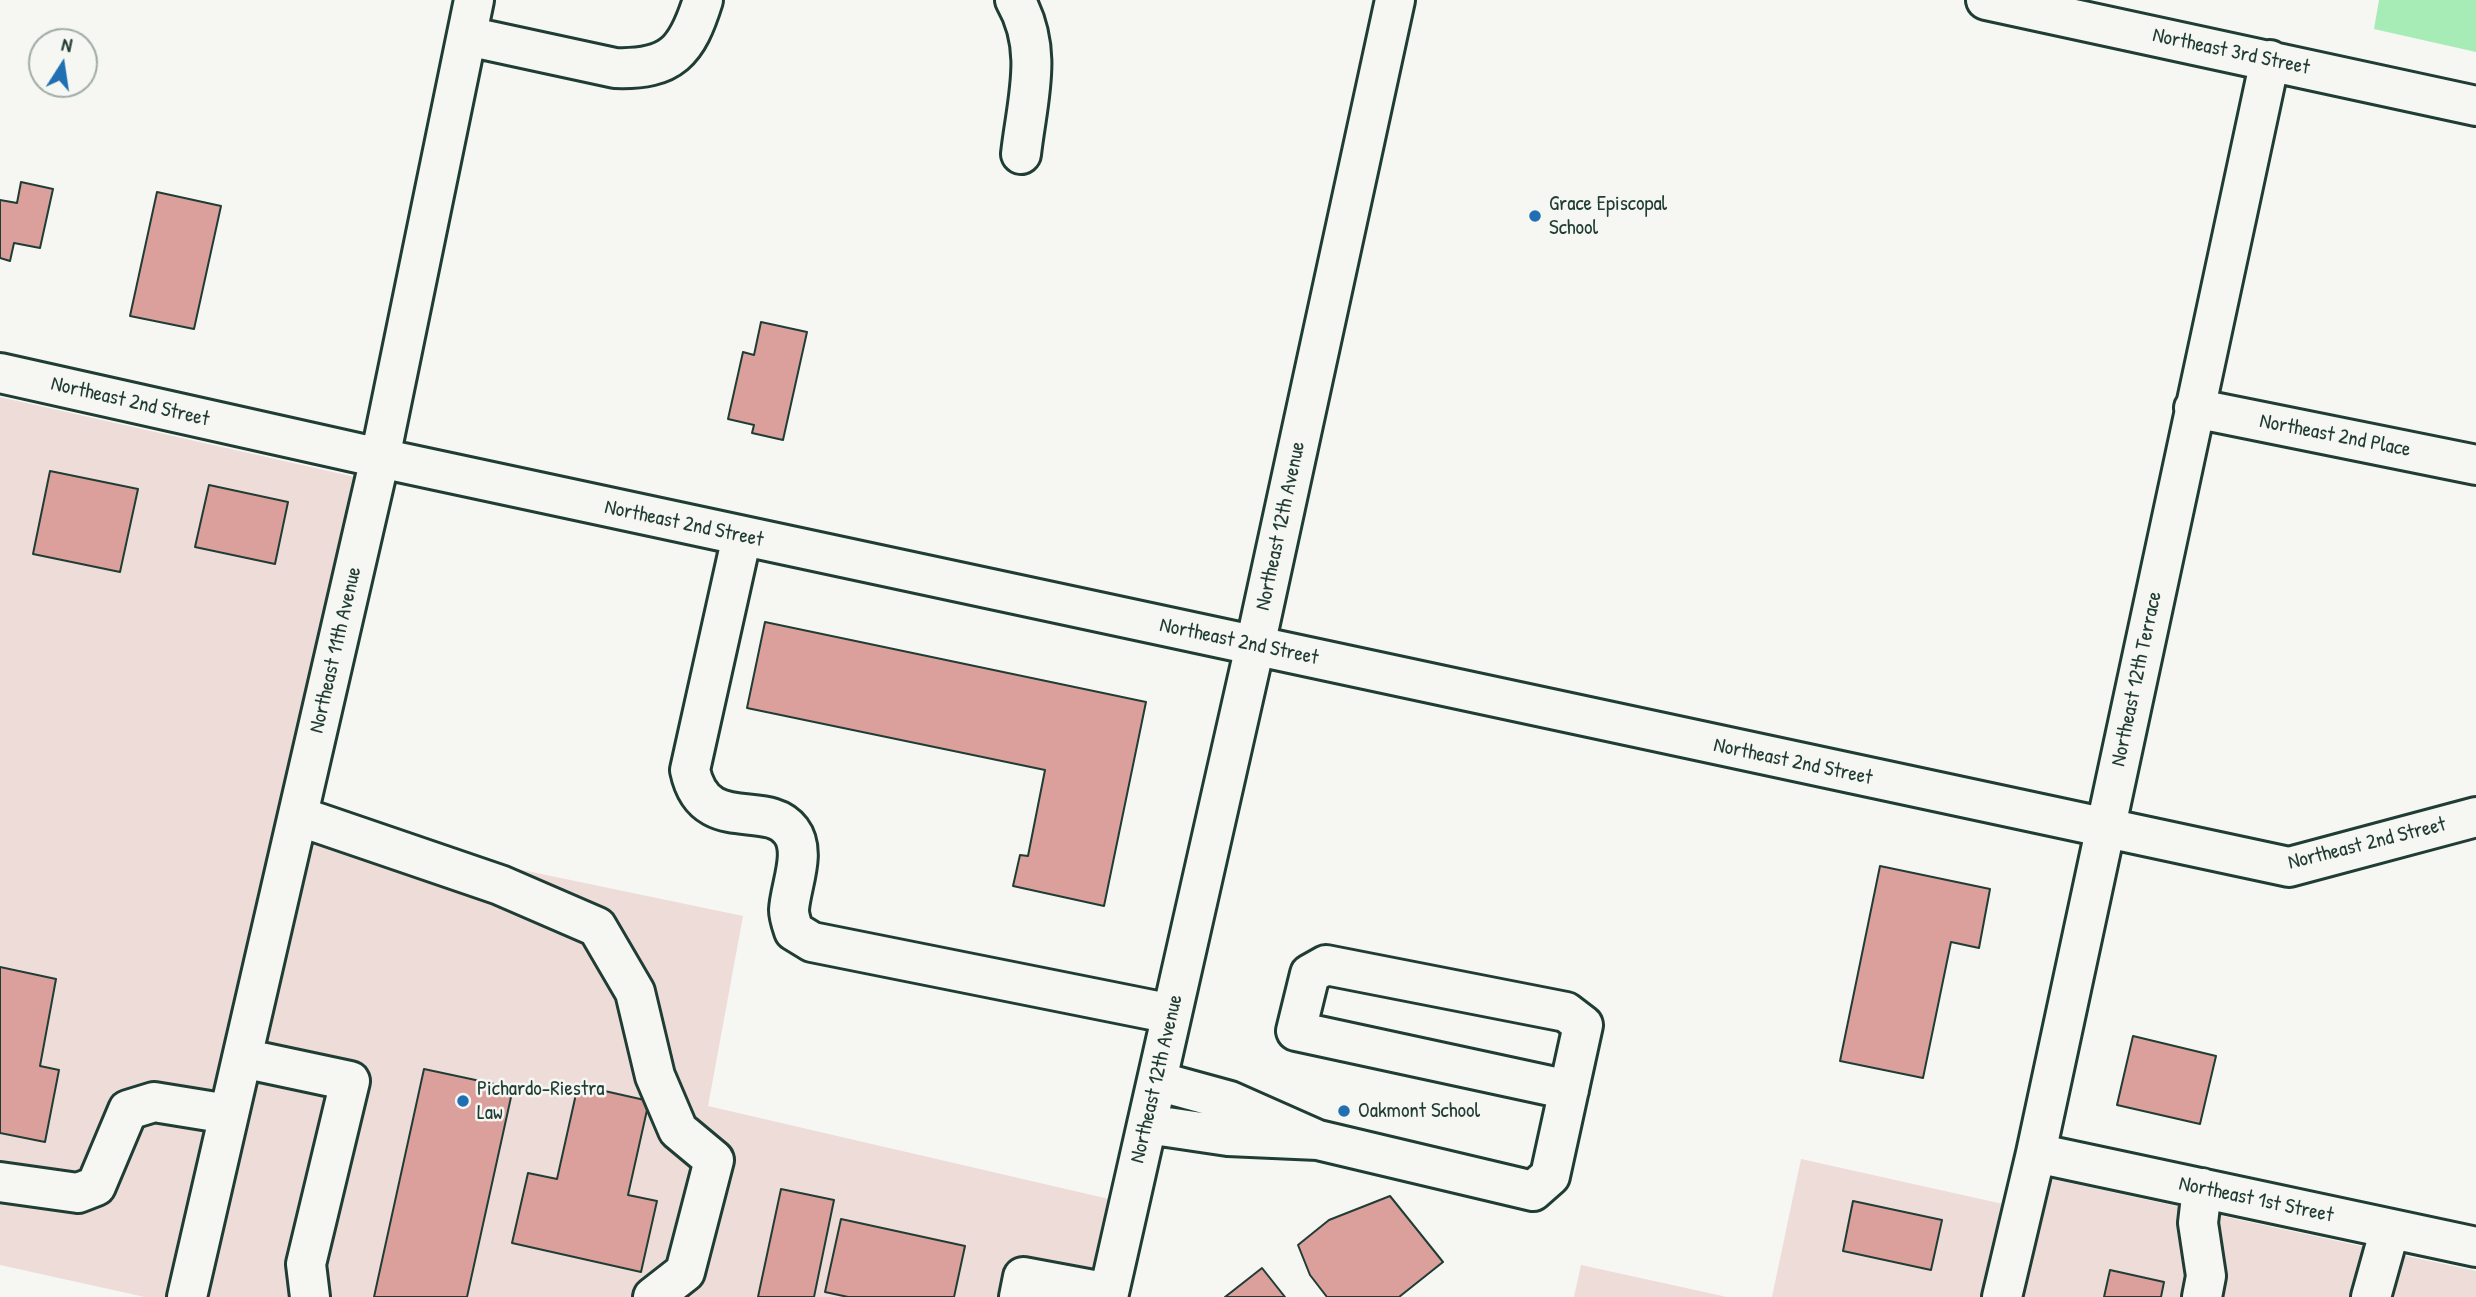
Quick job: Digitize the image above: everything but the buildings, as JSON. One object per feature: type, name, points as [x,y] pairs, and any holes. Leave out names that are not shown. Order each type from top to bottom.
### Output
[{"type":"street","points":[[470,18],[615,68],[635,69],[668,60],[681,50],[694,31],[703,0]]},
{"type":"street","points":[[1014,0],[1023,14],[1033,49],[1021,154]]},
{"type":"street","name":"Northeast 12th Avenue","points":[[1108,1295],[1255,646],[1395,0]]},
{"type":"street","name":"Northeast 3rd Street","points":[[1986,0],[2476,106]]},
{"type":"street","name":"Northeast 11th Avenue","points":[[187,1297],[380,458],[470,18]]},
{"type":"street","name":"Northeast 12th Terrace","points":[[2002,1297],[2036,1153],[2270,60]]},
{"type":"street","name":"Northeast 2nd Street","points":[[0,373],[380,458],[2105,830],[2289,867],[2476,817]]},
{"type":"street","name":"Northeast 2nd Place","points":[[2194,408],[2476,465]]},
{"type":"street","points":[[742,536],[690,770],[694,789],[711,806],[783,823],[793,833],[797,856],[789,913],[794,931],[812,942],[1172,1014]]},
{"type":"street","points":[[298,816],[500,885],[597,927],[635,992],[655,1076],[677,1130],[714,1160],[685,1272],[653,1297]]},
{"type":"street","points":[[1157,1081],[1230,1101],[1318,1140],[1533,1191],[1550,1176],[1569,1090],[1583,1025],[1566,1012],[1326,965],[1310,974],[1296,1031],[1569,1090]]},
{"type":"street","points":[[242,1058],[350,1082],[306,1264],[310,1297]]},
{"type":"street","points":[[0,1182],[78,1194],[96,1186],[128,1110],[154,1102],[228,1114]]},
{"type":"street","points":[[1147,1124],[1228,1136],[1318,1140]]},
{"type":"street","name":"Northeast 1st Street","points":[[2036,1153],[2476,1247]]},
{"type":"street","points":[[2202,1188],[2198,1223],[2206,1276],[2202,1297]]},
{"type":"street","points":[[2371,1297],[2389,1228]]},
{"type":"street","points":[[1019,1297],[1023,1277],[1108,1295]]},
{"type":"shaded area","points":[[0,397],[355,477],[166,1297],[145,1297],[0,1265]]},
{"type":"shaded area","points":[[316,827],[743,916],[708,1106],[1109,1199],[1087,1297],[207,1297]]},
{"type":"shaded area","points":[[1801,1159],[2003,1204],[1982,1297],[1772,1297]]},
{"type":"shaded area","points":[[2051,1179],[2476,1271],[2476,1297],[2023,1297]]},
{"type":"shaded area","points":[[1581,1265],[1727,1297],[1574,1297]]},
{"type":"green space","points":[[2379,0],[2476,0],[2476,52],[2374,29]]},
{"type":"place","name":"Grace Episcopal School","points":[[1535,216]]},
{"type":"place","name":"Pichardo-Riestra Law","points":[[463,1101]]},
{"type":"place","name":"Oakmont School","points":[[1344,1111]]}]
